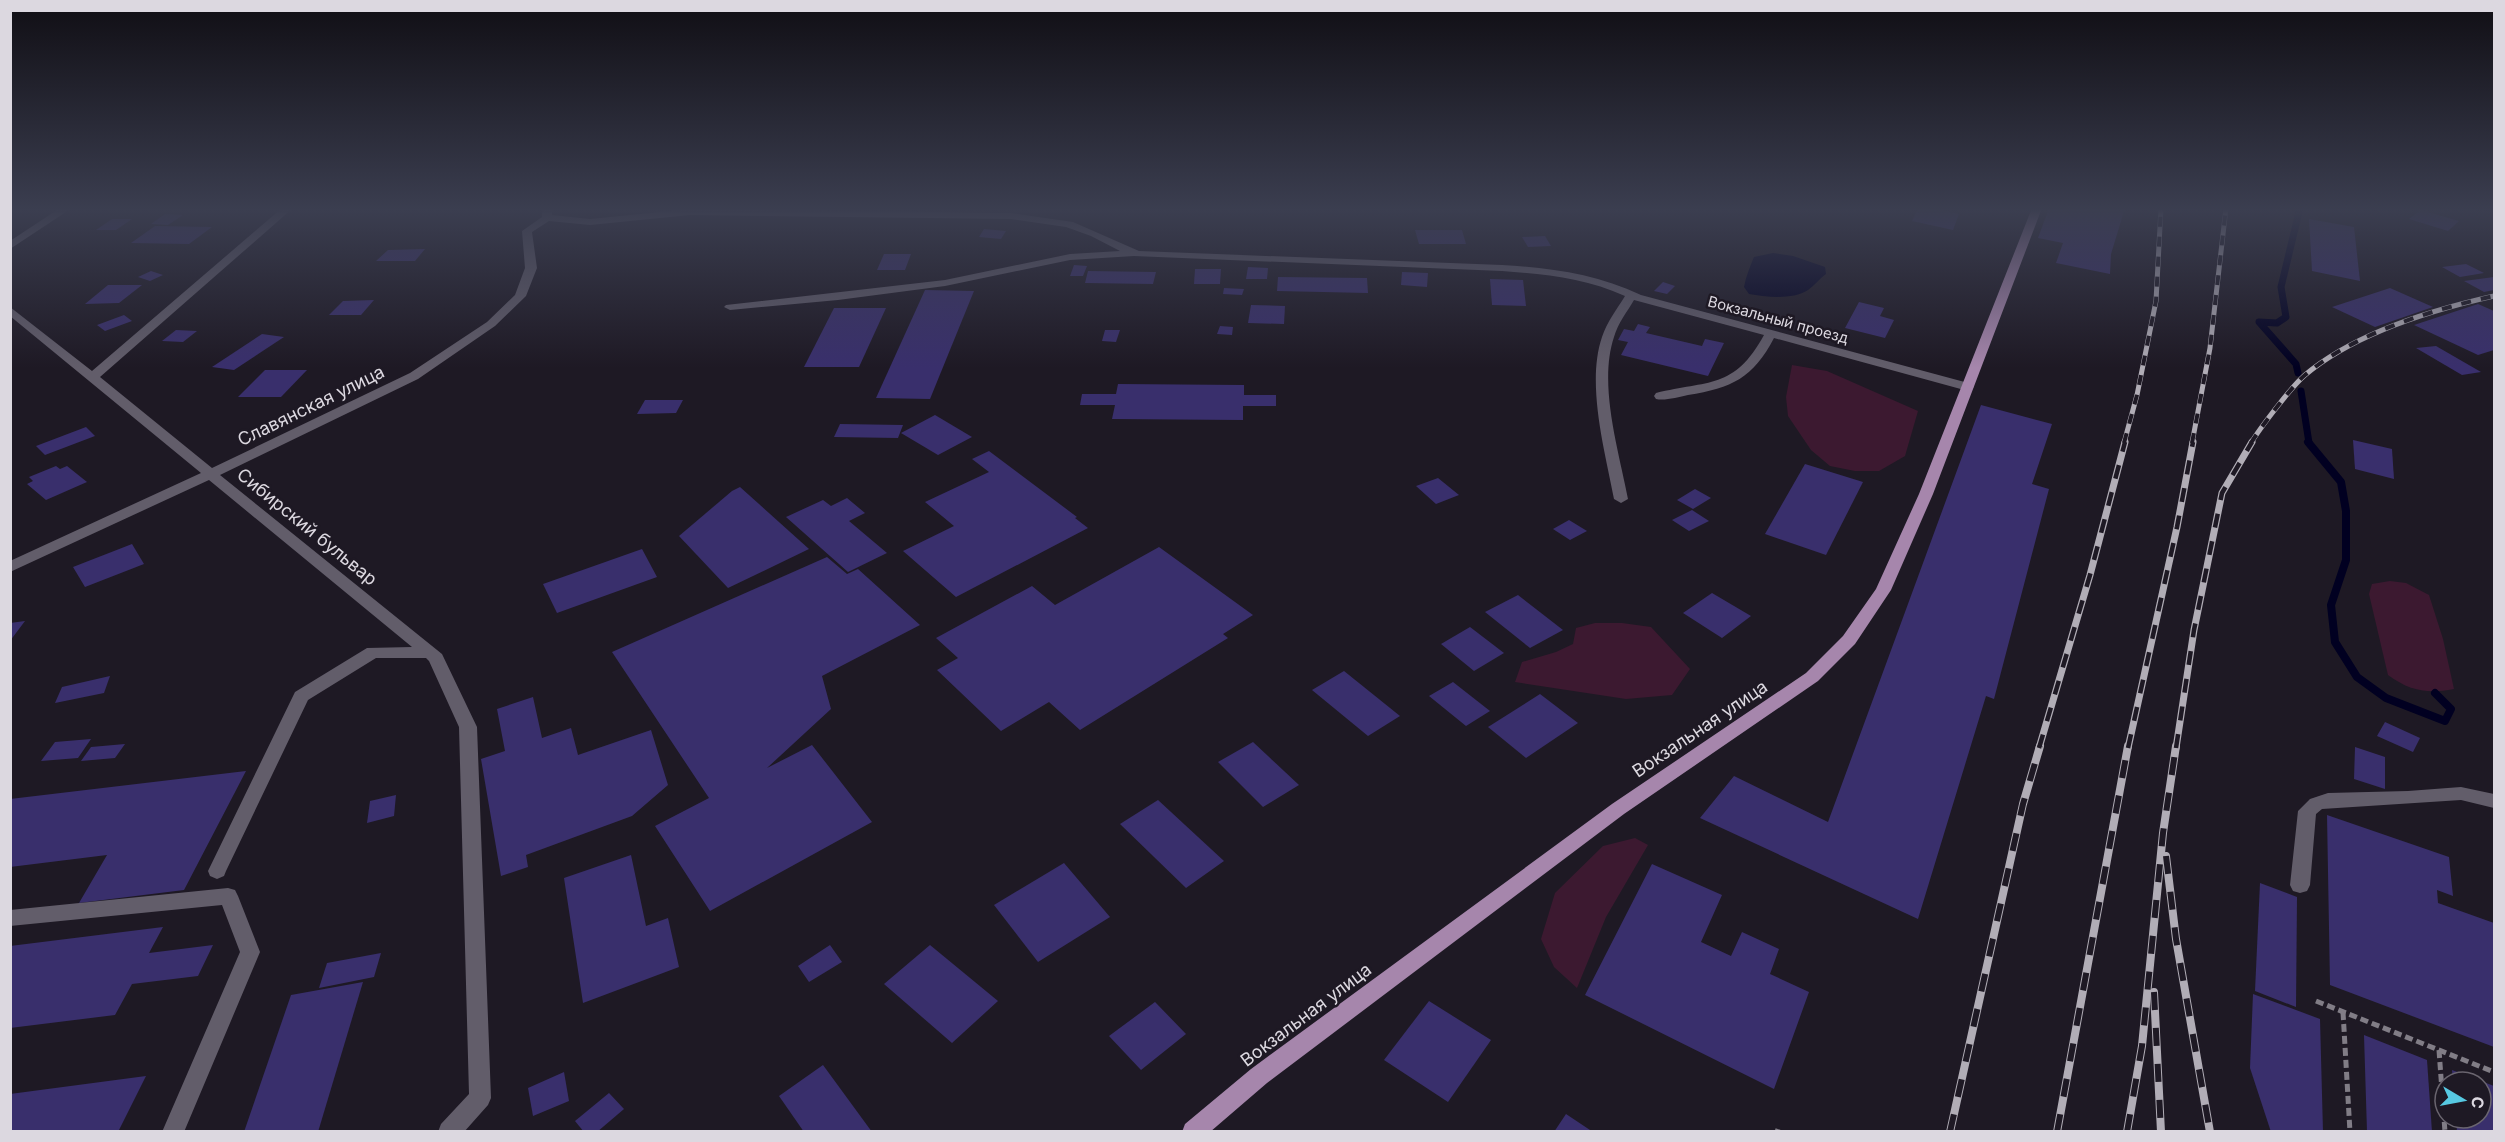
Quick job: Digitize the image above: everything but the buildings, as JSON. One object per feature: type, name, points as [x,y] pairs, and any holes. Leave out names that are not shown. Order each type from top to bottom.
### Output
[{"type":"main road","name":"Вокзальная улица","points":[[1193,1131],[1259,1076],[1581,836],[1794,691],[1831,659],[1856,631],[1883,590],[1926,495],[2016,261]]},
{"type":"street","points":[[92,377],[226,261]]},
{"type":"street","name":"Славянская улица","points":[[10,567],[212,474],[414,376],[491,324],[520,296],[531,268],[530,261]]},
{"type":"street","points":[[730,307],[935,284],[1049,261]]},
{"type":"street","name":"Вокзальный проезд","points":[[1300,261],[1539,272],[1605,282],[1632,294],[1968,387]]},
{"type":"street","points":[[1621,499],[1604,406],[1605,357],[1607,339],[1632,294]]},
{"type":"street","name":"Сибирский бульвар","points":[[10,310],[436,658],[468,728],[480,1098],[449,1131]]},
{"type":"street","points":[[1660,396],[1723,383],[1740,376],[1752,365],[1771,333]]},
{"type":"street","points":[[217,871],[301,696],[373,652],[429,652]]},
{"type":"street","points":[[2300,885],[2307,812],[2316,804],[2328,800],[2410,798],[2455,792],[2473,794],[2494,801]]},
{"type":"street","points":[[10,918],[228,896],[250,952],[174,1131]]},
{"type":"path","points":[[2316,1001],[2494,1072]]},
{"type":"path","points":[[2343,1012],[2350,1131]]},
{"type":"path","points":[[2439,1050],[2445,1131]]},
{"type":"shaded area","points":[[1792,365],[1827,371],[1918,411],[1905,456],[1879,471],[1855,471],[1830,466],[1811,450],[1788,416],[1786,397]]},
{"type":"shaded area","points":[[2390,581],[2406,583],[2429,595],[2443,639],[2454,689],[2419,690],[2404,685],[2388,675],[2369,594],[2372,584]]},
{"type":"shaded area","points":[[1595,623],[1622,623],[1651,627],[1690,669],[1672,695],[1626,699],[1515,682],[1522,662],[1556,652],[1573,644],[1576,628]]},
{"type":"shaded area","points":[[1635,838],[1648,845],[1606,917],[1577,988],[1554,967],[1541,939],[1555,893],[1603,846]]},
{"type":"water","points":[[1752,261],[1808,261],[1825,267],[1826,274],[1802,293],[1771,297],[1749,294],[1744,287]]},
{"type":"waterway","points":[[2287,261],[2281,287],[2286,317],[2277,323],[2259,322],[2296,364],[2298,373]]},
{"type":"waterway","points":[[2301,391],[2309,443]]},
{"type":"waterway","points":[[2308,442],[2341,482],[2346,511],[2346,560],[2331,605],[2335,642],[2357,677],[2386,698],[2445,721],[2451,709],[2435,693]]},
{"type":"railway","points":[[2124,443],[2137,395],[2156,301],[2158,261]]},
{"type":"railway","points":[[2192,443],[2210,348],[2220,261]]},
{"type":"railway","points":[[2251,443],[2292,388],[2325,360],[2370,335],[2395,325],[2445,308],[2494,296]]},
{"type":"railway","points":[[2039,748],[2090,575],[2125,442]]},
{"type":"railway","points":[[2128,748],[2177,527],[2193,442]]},
{"type":"railway","points":[[2176,748],[2194,630],[2222,493],[2252,442]]},
{"type":"railway","points":[[1950,1132],[2023,804],[2040,746]]},
{"type":"railway","points":[[2057,1132],[2128,746]]},
{"type":"railway","points":[[2127,1132],[2142,1046],[2163,833],[2176,746]]},
{"type":"railway","points":[[2166,856],[2176,939],[2210,1132]]},
{"type":"railway","points":[[2154,992],[2161,1132]]}]
